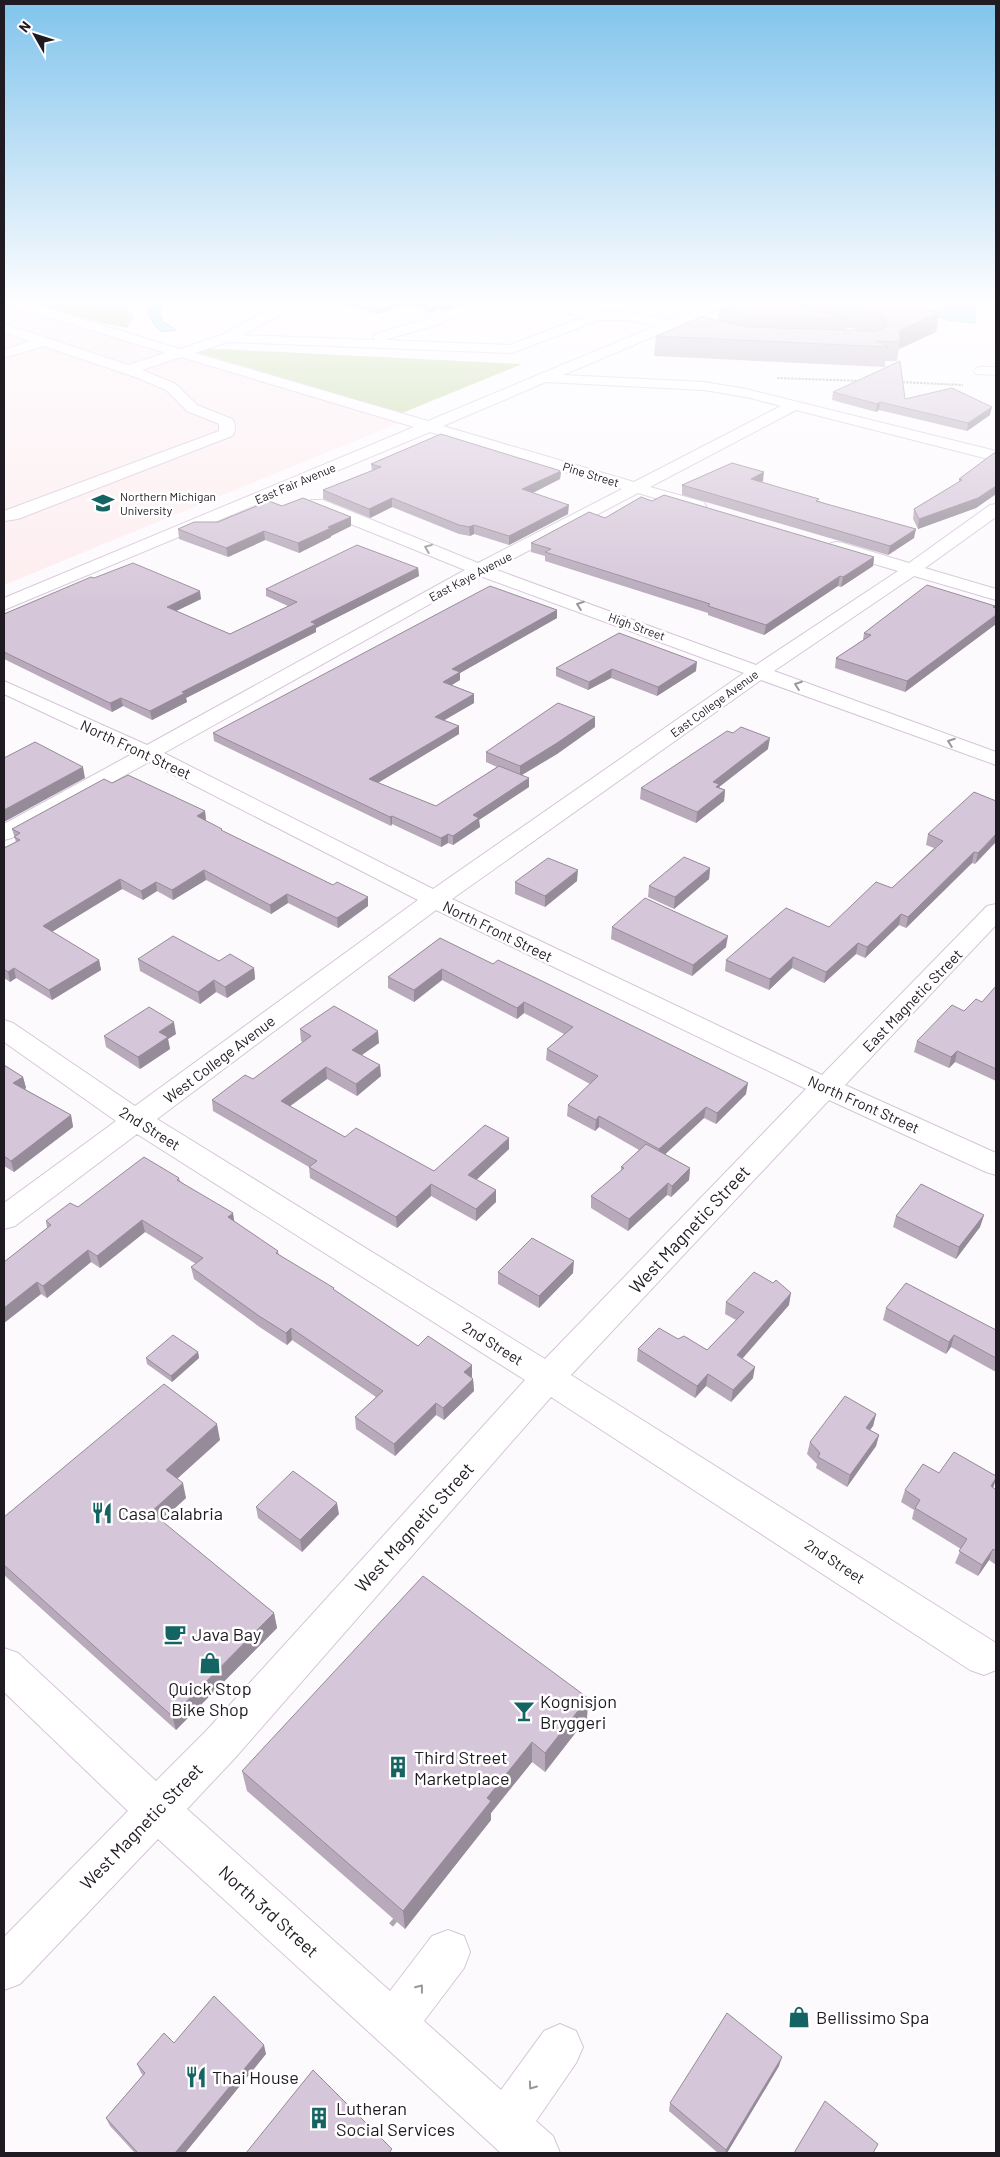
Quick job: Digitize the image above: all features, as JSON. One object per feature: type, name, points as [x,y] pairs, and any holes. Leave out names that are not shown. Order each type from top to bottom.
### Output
[{"type":"street","points":[[4,516],[20,512],[227,433],[227,422],[192,408],[187,403]]},
{"type":"street","name":"Pine Street","points":[[348,403],[710,510]]},
{"type":"street","name":"East Fair Avenue","points":[[4,605],[484,403]]},
{"type":"street","points":[[785,403],[996,456]]},
{"type":"street","name":"East Kaye Avenue","points":[[4,833],[480,570],[795,405]]},
{"type":"street","name":"High Street","points":[[280,490],[480,570],[996,759]]},
{"type":"street","name":"East College Avenue","points":[[434,900],[760,671],[996,509]]},
{"type":"street","points":[[821,542],[996,595]]},
{"type":"street","name":"North Front Street","points":[[4,687],[149,754],[434,900],[826,1087],[996,1165]]},
{"type":"street","name":"West College Avenue","points":[[4,1218],[434,900]]},
{"type":"street","name":"East Magnetic Street","points":[[826,1087],[996,911]]},
{"type":"street","name":"2nd Street","points":[[4,1029],[117,1108],[548,1378],[984,1657]]},
{"type":"street","name":"West Magnetic Street","points":[[9,1956],[220,1745],[548,1378],[826,1087]]},
{"type":"street","name":"North 3rd Street","points":[[4,1666],[156,1809],[520,2139]]},
{"type":"street","points":[[393,2024],[448,1952]]},
{"type":"street","points":[[520,2139],[560,2047]]},
{"type":"path","points":[[391,1925],[404,1910]]},
{"type":"shaded area","name":"Northern Michigan University","points":[[4,403],[339,403],[401,422],[4,585]]},
{"type":"green space","points":[[367,403],[427,403],[402,413]]},
{"type":"building","points":[[883,403],[983,403],[992,407],[968,423]]},
{"type":"building","points":[[441,434],[561,471],[522,489],[569,505],[509,536],[474,525],[469,527],[459,525],[392,498],[369,509],[323,490],[381,467],[371,464]]},
{"type":"building","points":[[996,453],[996,486],[978,498],[919,519],[914,509],[962,480],[959,479]]},
{"type":"building","points":[[732,463],[764,472],[751,479],[819,499],[816,501],[916,529],[890,546],[682,485]]},
{"type":"building","points":[[664,495],[874,557],[843,577],[840,576],[766,625],[708,606],[710,604],[545,552],[551,549],[531,543],[589,512],[605,518],[641,497],[652,501]]},
{"type":"building","points":[[303,498],[351,517],[298,543],[264,531],[226,548],[178,529],[194,522],[218,522],[269,501],[282,506]]},
{"type":"building","points":[[357,545],[418,568],[311,622],[316,624],[182,692],[185,693],[150,711],[121,698],[110,703],[4,652],[4,614],[91,577],[94,578],[133,563],[200,591],[167,607],[230,634],[297,602],[266,589]]},
{"type":"building","points":[[927,585],[995,606],[993,607],[996,608],[996,615],[907,681],[836,658],[871,635],[864,633]]},
{"type":"building","points":[[490,586],[557,610],[452,669],[460,672],[443,682],[474,694],[435,717],[459,726],[369,779],[436,806],[499,766],[529,778],[473,815],[479,818],[453,836],[448,834],[441,838],[392,816],[390,817],[213,733]]},
{"type":"building","points":[[619,633],[697,662],[658,687],[612,669],[589,682],[556,668]]},
{"type":"building","points":[[558,703],[595,717],[520,766],[486,752]]},
{"type":"building","points":[[741,727],[770,738],[713,782],[719,784],[716,787],[725,790],[697,812],[641,788],[727,731],[733,733]]},
{"type":"building","points":[[35,742],[83,767],[4,810],[4,758]]},
{"type":"building","points":[[128,775],[205,811],[197,816],[221,830],[333,885],[337,882],[368,897],[337,918],[287,894],[270,905],[204,870],[172,890],[156,882],[141,891],[120,879],[43,926],[99,960],[49,990],[14,968],[8,972],[4,969],[4,848],[20,840],[14,837],[20,833],[12,829],[104,779],[112,783]]},
{"type":"building","points":[[974,792],[996,801],[996,834],[978,853],[974,852],[908,917],[901,914],[867,947],[858,943],[826,972],[793,957],[770,979],[726,960],[786,908],[829,927],[876,882],[892,888],[943,841],[928,834]]},
{"type":"building","points":[[684,857],[710,868],[675,897],[649,886]]},
{"type":"building","points":[[548,858],[578,870],[545,896],[515,882]]},
{"type":"building","points":[[645,898],[728,936],[693,965],[612,927]]},
{"type":"building","points":[[173,936],[219,961],[230,954],[254,968],[225,987],[214,980],[198,992],[138,959]]},
{"type":"building","points":[[440,938],[493,964],[498,960],[748,1083],[717,1113],[706,1107],[659,1149],[599,1116],[596,1120],[568,1105],[598,1076],[547,1049],[573,1027],[524,1002],[517,1008],[442,969],[414,990],[388,977]]},
{"type":"building","points":[[996,986],[996,1069],[957,1051],[951,1057],[917,1041],[952,1005],[964,1011],[976,999],[982,1002]]},
{"type":"building","points":[[334,1006],[378,1031],[352,1050],[380,1065],[356,1084],[326,1067],[281,1101],[345,1137],[356,1128],[434,1171],[485,1125],[509,1138],[468,1175],[496,1190],[476,1209],[431,1184],[396,1217],[309,1167],[317,1161],[212,1100],[245,1075],[253,1079],[311,1036],[300,1029]]},
{"type":"building","points":[[149,1007],[174,1022],[159,1032],[168,1037],[138,1057],[104,1036]]},
{"type":"building","points":[[4,1065],[23,1077],[13,1083],[71,1115],[11,1161],[4,1156]]},
{"type":"building","points":[[646,1144],[690,1168],[672,1186],[668,1183],[629,1219],[591,1196],[624,1168],[621,1167]]},
{"type":"building","points":[[144,1157],[179,1178],[177,1180],[233,1213],[228,1217],[278,1251],[276,1253],[334,1288],[418,1346],[428,1336],[472,1365],[464,1372],[473,1379],[443,1408],[436,1403],[394,1444],[355,1417],[383,1391],[291,1328],[286,1333],[259,1316],[191,1267],[203,1258],[142,1220],[97,1256],[88,1250],[43,1286],[37,1282],[4,1308],[4,1262],[51,1225],[46,1221],[70,1203],[78,1207]]},
{"type":"building","points":[[921,1184],[984,1215],[959,1247],[896,1216]]},
{"type":"building","points":[[532,1238],[574,1261],[539,1296],[498,1272]]},
{"type":"building","points":[[754,1272],[773,1283],[776,1280],[791,1293],[737,1355],[755,1367],[733,1390],[708,1374],[697,1386],[638,1349],[659,1328],[678,1339],[684,1336],[707,1350],[744,1312],[726,1302]]},
{"type":"building","points":[[906,1283],[996,1330],[996,1358],[954,1335],[949,1342],[886,1308]]},
{"type":"building","points":[[173,1335],[198,1352],[171,1376],[146,1358]]},
{"type":"building","points":[[164,1384],[217,1424],[166,1470],[183,1483],[151,1512],[274,1613],[172,1716],[4,1565],[4,1517]]},
{"type":"building","points":[[845,1396],[876,1414],[866,1428],[879,1435],[850,1475],[818,1457],[820,1453],[810,1442]]},
{"type":"building","points":[[954,1452],[996,1476],[991,1486],[996,1490],[996,1551],[993,1549],[982,1565],[959,1551],[967,1539],[915,1508],[920,1500],[905,1490],[923,1464],[939,1473]]},
{"type":"building","points":[[293,1471],[337,1503],[300,1540],[256,1507]]},
{"type":"building","name":"Third Street Marketplace","points":[[423,1576],[588,1698],[545,1753],[532,1742],[487,1798],[491,1801],[403,1911],[242,1771]]},
{"type":"building","name":"Thai House","points":[[214,1996],[264,2045],[175,2153],[138,2153],[106,2118],[145,2073],[137,2064],[164,2033],[174,2043]]},
{"type":"building","points":[[727,2013],[782,2057],[726,2150],[670,2103]]},
{"type":"building","name":"Lutheran Social Services","points":[[313,2070],[392,2149],[389,2153],[246,2153]]},
{"type":"building","points":[[825,2101],[878,2144],[873,2153],[794,2153]]},
{"type":"place","name":"Northern Michigan University","points":[[103,503]]},
{"type":"place","name":"Casa Calabria","points":[[102,1513]]},
{"type":"place","name":"Java Bay","points":[[175,1634]]},
{"type":"place","name":"Quick Stop Bike Shop","points":[[210,1663]]},
{"type":"place","name":"Kognisjon Bryggeri","points":[[524,1711]]},
{"type":"place","name":"Third Street Marketplace","points":[[398,1767]]},
{"type":"place","name":"Bellissimo Spa","points":[[799,2017]]},
{"type":"place","name":"Thai House","points":[[196,2077]]},
{"type":"place","name":"Lutheran Social Services","points":[[319,2118]]}]
